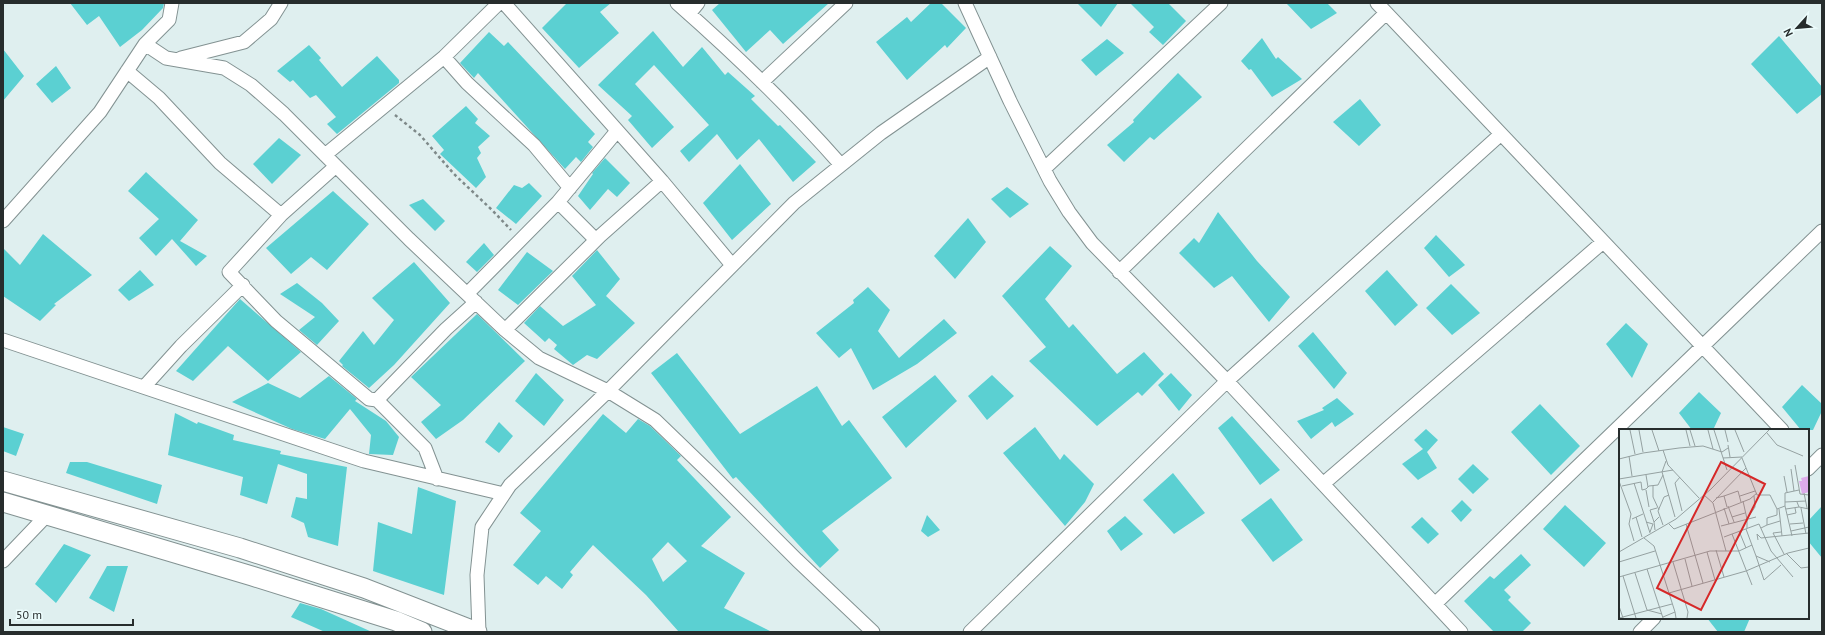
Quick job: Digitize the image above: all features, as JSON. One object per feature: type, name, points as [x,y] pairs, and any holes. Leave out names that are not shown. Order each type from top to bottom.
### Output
[{"type":"main road","points":[[3,481],[240,548],[364,588],[478,632]]},
{"type":"main road","points":[[3,502],[396,621],[422,632]]},
{"type":"street","points":[[3,221],[100,112],[145,44],[169,20],[172,3]]},
{"type":"street","points":[[177,59],[244,42],[271,19],[281,3]]},
{"type":"street","points":[[325,155],[444,57],[499,3]]},
{"type":"street","points":[[504,3],[662,181],[732,265]]},
{"type":"street","points":[[677,3],[762,82],[809,129],[841,165]]},
{"type":"street","points":[[689,14],[698,3]]},
{"type":"street","points":[[762,82],[846,3]]},
{"type":"street","points":[[965,3],[1044,169],[1069,212],[1092,243],[1227,382],[1461,632]]},
{"type":"street","points":[[1044,169],[1221,3]]},
{"type":"street","points":[[1377,3],[1781,429]]},
{"type":"street","points":[[1120,272],[1386,13]]},
{"type":"street","points":[[145,44],[166,58],[224,68],[251,85],[284,114],[505,330],[539,358],[608,391],[654,420],[873,632]]},
{"type":"street","points":[[444,57],[467,83],[534,145],[570,188]]},
{"type":"street","points":[[478,632],[477,576],[482,527],[510,485],[608,391],[794,203],[881,133],[990,57]]},
{"type":"street","points":[[127,71],[159,98],[220,162],[281,215]]},
{"type":"street","points":[[377,400],[446,329],[520,240],[558,202],[617,131]]},
{"type":"street","points":[[970,632],[1227,382],[1501,134]]},
{"type":"street","points":[[336,166],[281,215],[229,272],[276,321],[369,399],[377,400],[425,448],[437,479]]},
{"type":"street","points":[[505,330],[596,240],[662,181]]},
{"type":"street","points":[[558,202],[596,240]]},
{"type":"street","points":[[1435,604],[1822,231]]},
{"type":"street","points":[[1323,484],[1603,242]]},
{"type":"street","points":[[144,387],[181,346],[242,285]]},
{"type":"street","points":[[3,340],[364,461],[504,494]]},
{"type":"street","points":[[3,561],[47,515]]},
{"type":"street","points":[[1640,632],[1653,619]]},
{"type":"path","points":[[385,106],[420,135],[454,174],[493,211],[520,240]]},
{"type":"building","points":[[70,3],[164,3],[163,8],[142,30],[120,47],[99,16],[87,25]]},
{"type":"building","points":[[567,3],[611,3],[600,12],[619,33],[579,68],[542,28]]},
{"type":"building","points":[[720,3],[829,3],[783,44],[770,30],[746,52],[712,10]]},
{"type":"building","points":[[931,3],[941,3],[966,28],[947,48],[945,45],[907,80],[876,42],[907,17],[911,22]]},
{"type":"building","points":[[1077,3],[1118,3],[1101,27]]},
{"type":"building","points":[[1130,3],[1168,3],[1186,21],[1163,45],[1149,32],[1154,27]]},
{"type":"building","points":[[1286,3],[1327,3],[1337,13],[1311,29]]},
{"type":"building","points":[[653,31],[683,67],[702,47],[725,75],[728,72],[755,96],[751,99],[778,126],[780,125],[816,162],[793,182],[759,139],[737,160],[717,134],[689,162],[680,151],[709,125],[654,65],[635,84],[674,127],[652,148],[628,120],[632,116],[598,85]]},
{"type":"building","points":[[489,32],[504,46],[508,42],[595,134],[588,142],[593,147],[581,162],[576,157],[565,169],[478,73],[474,78],[460,63]]},
{"type":"building","points":[[1779,36],[1822,87],[1822,94],[1797,114],[1751,64]]},
{"type":"building","points":[[1262,38],[1276,59],[1278,57],[1302,79],[1272,97],[1251,69],[1249,70],[1241,61]]},
{"type":"building","points":[[1107,39],[1124,53],[1096,76],[1081,60]]},
{"type":"building","points":[[309,45],[321,58],[319,60],[342,87],[377,56],[399,80],[399,83],[337,134],[327,124],[336,117],[316,95],[310,98],[293,80],[290,82],[277,71]]},
{"type":"building","points":[[3,49],[24,76],[3,101]]},
{"type":"building","points":[[56,66],[71,88],[52,103],[36,84]]},
{"type":"building","points":[[1178,73],[1202,97],[1154,140],[1150,137],[1124,162],[1107,145],[1134,122],[1133,120]]},
{"type":"building","points":[[1360,99],[1381,125],[1359,146],[1333,122]]},
{"type":"building","points":[[466,106],[478,119],[475,123],[490,136],[478,147],[481,153],[477,158],[486,177],[476,188],[440,154],[444,150],[432,136]]},
{"type":"building","points":[[279,138],[301,155],[272,184],[253,164]]},
{"type":"building","points":[[605,158],[630,183],[617,197],[608,189],[590,210],[578,196],[593,174],[592,173]]},
{"type":"building","points":[[740,164],[771,204],[732,240],[703,203]]},
{"type":"building","points":[[146,172],[198,220],[180,241],[207,256],[196,266],[172,239],[156,256],[139,238],[159,219],[128,191]]},
{"type":"building","points":[[529,183],[542,196],[516,224],[496,208],[514,185],[522,188]]},
{"type":"building","points":[[1007,187],[1029,204],[1010,218],[991,199]]},
{"type":"building","points":[[333,191],[369,224],[327,270],[311,257],[291,274],[266,248]]},
{"type":"building","points":[[423,199],[445,221],[435,231],[409,205]]},
{"type":"building","points":[[1218,212],[1257,261],[1290,297],[1269,322],[1232,276],[1214,288],[1179,253],[1194,238],[1199,243]]},
{"type":"building","points":[[968,218],[986,242],[955,279],[934,256]]},
{"type":"building","points":[[43,234],[92,275],[54,304],[56,305],[40,321],[3,296],[3,248],[20,265]]},
{"type":"building","points":[[1436,235],[1465,265],[1449,277],[1424,248]]},
{"type":"building","points":[[484,243],[494,255],[477,272],[466,262]]},
{"type":"building","points":[[1050,246],[1072,266],[1045,299],[1069,328],[1073,324],[1117,374],[1144,352],[1164,374],[1142,396],[1138,392],[1097,426],[1029,361],[1046,347],[1002,296]]},
{"type":"building","points":[[597,250],[620,279],[606,296],[635,323],[597,359],[587,355],[573,365],[554,349],[557,345],[549,338],[545,342],[524,323],[540,306],[563,326],[596,305],[572,276]]},
{"type":"building","points":[[527,252],[553,271],[518,305],[498,290]]},
{"type":"building","points":[[414,262],[450,303],[394,365],[369,388],[342,366],[343,365],[339,361],[363,331],[374,345],[394,320],[372,298]]},
{"type":"building","points":[[140,270],[154,285],[129,301],[118,290]]},
{"type":"building","points":[[1387,270],[1418,305],[1395,326],[1365,291]]},
{"type":"building","points":[[297,283],[322,303],[339,321],[317,345],[299,330],[315,317],[280,294]]},
{"type":"building","points":[[1451,284],[1480,313],[1452,335],[1426,308]]},
{"type":"building","points":[[868,287],[890,310],[878,331],[899,358],[944,319],[957,333],[917,364],[873,390],[851,348],[839,358],[816,333],[854,303],[853,300]]},
{"type":"building","points":[[240,299],[301,352],[268,381],[228,346],[193,381],[176,371]]},
{"type":"building","points":[[477,314],[525,361],[463,420],[436,439],[421,422],[441,405],[411,377]]},
{"type":"building","points":[[1626,323],[1648,344],[1632,378],[1606,344]]},
{"type":"building","points":[[1313,332],[1347,373],[1334,389],[1298,346]]},
{"type":"building","points":[[677,353],[740,434],[817,386],[842,426],[849,420],[892,478],[822,531],[839,550],[820,568],[736,477],[733,479],[651,373]]},
{"type":"building","points":[[536,373],[564,400],[544,426],[515,401]]},
{"type":"building","points":[[1171,373],[1192,395],[1179,411],[1158,385]]},
{"type":"building","points":[[935,375],[957,401],[906,448],[882,417]]},
{"type":"building","points":[[992,375],[1014,396],[987,420],[968,396]]},
{"type":"building","points":[[329,376],[357,399],[355,401],[386,421],[399,437],[393,455],[369,454],[371,435],[350,409],[325,439],[292,429],[232,402],[268,383],[300,398]]},
{"type":"building","points":[[1802,385],[1822,404],[1822,411],[1813,430],[1809,430],[1800,429],[1782,407]]},
{"type":"building","points":[[1699,392],[1721,413],[1713,429],[1691,429],[1679,413]]},
{"type":"building","points":[[1337,398],[1354,414],[1335,427],[1332,422],[1311,439],[1297,421],[1324,410],[1322,408]]},
{"type":"building","points":[[1540,404],[1580,446],[1551,475],[1511,432]]},
{"type":"building","points":[[175,413],[197,424],[198,422],[234,435],[233,440],[281,451],[280,454],[347,467],[338,546],[308,537],[304,523],[291,517],[296,497],[307,499],[307,474],[278,464],[267,504],[240,495],[243,477],[168,455]]},
{"type":"building","points":[[603,414],[626,433],[638,419],[650,426],[681,456],[677,460],[731,517],[701,546],[745,573],[724,608],[772,632],[679,632],[646,595],[593,545],[570,572],[573,575],[562,589],[546,576],[538,585],[513,565],[541,531],[520,513]],"holes":[[[668,542],[687,561],[663,582],[652,559]]]},
{"type":"building","points":[[1232,416],[1280,470],[1260,485],[1218,428]]},
{"type":"building","points":[[499,422],[513,436],[499,453],[485,442]]},
{"type":"building","points":[[3,427],[24,434],[16,456],[3,451]]},
{"type":"building","points":[[1035,427],[1060,460],[1064,454],[1094,484],[1085,502],[1065,526],[1003,453]]},
{"type":"building","points":[[1426,429],[1438,440],[1427,452],[1437,468],[1418,480],[1402,464],[1423,449],[1414,440]]},
{"type":"building","points":[[70,462],[87,462],[162,485],[157,504],[66,473]]},
{"type":"building","points":[[1473,464],[1489,479],[1473,494],[1458,479]]},
{"type":"building","points":[[1173,473],[1205,513],[1174,534],[1143,500]]},
{"type":"building","points":[[418,487],[456,501],[444,595],[373,571],[378,522],[412,534]]},
{"type":"building","points":[[1271,498],[1303,540],[1273,562],[1241,520]]},
{"type":"building","points":[[1462,500],[1472,510],[1461,522],[1451,511]]},
{"type":"building","points":[[1565,505],[1606,543],[1584,567],[1543,529]]},
{"type":"building","points":[[1822,506],[1822,558],[1809,542],[1809,520]]},
{"type":"building","points":[[927,515],[940,530],[928,537],[921,531]]},
{"type":"building","points":[[1125,516],[1143,534],[1121,551],[1107,531]]},
{"type":"building","points":[[1422,517],[1439,534],[1428,544],[1411,527]]},
{"type":"building","points":[[64,544],[91,555],[56,603],[35,584]]},
{"type":"building","points":[[1521,554],[1531,565],[1504,590],[1511,597],[1508,600],[1531,623],[1522,632],[1494,632],[1464,601],[1490,576],[1494,579]]},
{"type":"building","points":[[107,566],[128,566],[114,612],[89,598]]},
{"type":"building","points":[[300,603],[321,609],[372,632],[325,632],[291,617]]},
{"type":"building","points":[[1708,619],[1750,619],[1744,632],[1718,632]]}]
